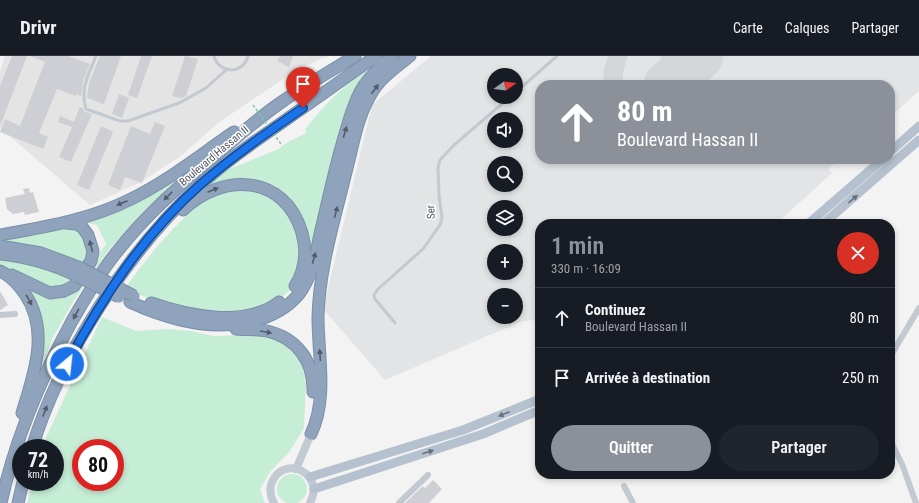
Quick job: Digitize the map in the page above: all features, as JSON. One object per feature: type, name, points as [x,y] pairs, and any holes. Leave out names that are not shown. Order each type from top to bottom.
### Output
[{"type":"highway","name":"Boulevard Hassan II","points":[[1,502],[15,453],[36,396],[61,341],[96,280],[126,241],[176,188],[262,116],[355,56]]},
{"type":"highway","name":"Boulevard Hassan II","points":[[35,439],[48,403],[90,322],[112,288],[140,250],[170,215],[187,197],[231,159],[376,56]]},
{"type":"highway","points":[[213,325],[234,325],[266,318],[288,304],[302,288],[310,274],[316,253],[341,147],[352,110],[360,92],[369,78],[392,56]]},
{"type":"highway","points":[[310,434],[315,424],[320,398],[318,315],[323,273],[357,129],[366,102],[372,93],[387,74],[410,56]]},
{"type":"highway","points":[[0,235],[61,223],[100,212],[135,197],[199,157],[244,124],[252,119],[262,116]]},
{"type":"highway","points":[[132,299],[202,316],[249,315],[278,304],[295,287],[303,268],[305,248],[298,222],[285,202],[277,195],[265,189],[254,185],[241,184],[223,186],[199,197],[153,241],[140,250]]},
{"type":"highway","points":[[1,272],[15,276],[50,293],[64,291],[74,286],[91,261],[93,254],[92,248],[88,235],[82,227],[76,224],[61,223]]},
{"type":"highway","points":[[0,246],[36,252],[170,318],[235,329],[266,331],[283,336],[302,352],[307,360],[313,378],[310,434]]},
{"type":"highway","points":[[0,254],[35,260],[62,269],[79,272]]},
{"type":"highway","points":[[1,272],[14,280],[29,299],[35,315],[39,345],[36,364],[4,473],[1,502]]},
{"type":"highway","points":[[18,503],[21,491]]},
{"type":"main road","points":[[895,148],[919,126]]},
{"type":"main road","points":[[895,161],[919,140]]},
{"type":"main road","points":[[814,219],[877,164]]},
{"type":"main road","points":[[829,219],[892,164]]},
{"type":"main road","points":[[310,477],[463,430],[535,401]]},
{"type":"main road","points":[[314,489],[476,436],[535,412]]},
{"type":"main road","points":[[296,469],[310,434]]},
{"type":"main road","points":[[274,503],[270,492],[273,479],[283,470],[296,469],[306,473],[310,477],[314,489],[310,503]]},
{"type":"street","points":[[895,349],[919,308]]},
{"type":"street","points":[[0,316],[15,314]]},
{"type":"street","points":[[895,450],[902,464],[916,503]]},
{"type":"street","points":[[399,503],[428,475]]},
{"type":"street","points":[[624,486],[633,503]]},
{"type":"lane","points":[[96,56],[83,91],[83,100],[86,109],[120,121],[128,121],[179,103],[206,88],[226,70]]},
{"type":"lane","points":[[214,56],[218,64],[226,70],[236,70],[240,68],[247,60],[248,56]]},
{"type":"lane","points":[[523,86],[557,56]]},
{"type":"lane","name":"Ser","points":[[395,323],[375,299],[374,295],[378,289],[423,249],[440,225],[442,218],[439,196],[438,168],[440,160],[454,145],[502,104]]},
{"type":"path","points":[[253,105],[281,144]]},
{"type":"shaded area","points":[[5,56],[328,56],[298,69],[218,123],[182,155],[141,182],[90,205],[0,128],[0,71]]},
{"type":"shaded area","points":[[431,56],[919,56],[919,91],[895,113],[895,80],[535,80],[535,164],[834,164],[828,169],[832,173],[781,219],[535,219],[535,320],[523,322],[523,288],[487,288],[487,324],[515,324],[385,380],[323,309],[372,105]]},
{"type":"green space","points":[[370,69],[346,110],[310,260],[305,225],[298,211],[284,195],[275,189],[256,181],[245,180],[227,181],[205,188],[229,169],[279,149],[283,145],[306,133],[305,130],[307,126],[328,102],[341,90]]},
{"type":"green space","points":[[195,165],[144,210],[107,252],[73,302],[52,339],[39,373],[41,358],[24,284],[44,294],[78,285],[106,244],[97,225],[83,222],[124,209],[152,194]]},
{"type":"green space","points":[[238,189],[262,192],[287,210],[303,244],[293,287],[284,296],[274,303],[251,311],[216,314],[156,302],[126,287],[165,238],[189,214],[212,197]]},
{"type":"green space","points":[[77,226],[89,248],[86,266],[0,242],[0,239],[46,230]]},
{"type":"green space","points":[[0,259],[38,267],[76,280],[54,290],[32,282],[0,266]]},
{"type":"green space","points":[[102,317],[136,331],[168,329],[191,331],[213,336],[252,335],[270,337],[277,339],[289,347],[296,354],[302,365],[306,384],[304,428],[290,451],[270,472],[260,489],[265,503],[27,503],[30,491],[64,491],[64,439],[45,439]]},
{"type":"green space","points":[[292,474],[303,478],[307,489],[303,500],[292,504],[281,500],[277,489],[281,478]]},
{"type":"building","points":[[12,56],[27,56],[0,126],[0,86]]},
{"type":"building","points":[[30,56],[68,56],[90,64],[83,81],[81,96],[76,94],[75,96],[57,89],[39,133],[48,137],[43,149],[0,132],[5,119],[20,126],[45,62]]},
{"type":"building","points":[[100,56],[121,56],[104,104],[87,98],[89,83]]},
{"type":"building","points":[[141,56],[152,56],[137,98],[128,95]]},
{"type":"building","points":[[185,56],[198,59],[186,96],[181,98],[172,96]]},
{"type":"building","points":[[280,56],[293,56],[289,67],[277,61]]},
{"type":"building","points":[[119,94],[129,98],[122,118],[112,114]]},
{"type":"building","points":[[80,107],[83,108],[85,112],[92,114],[71,162],[59,157],[72,127],[58,122],[60,116],[74,122]]},
{"type":"building","points":[[155,122],[165,126],[142,183],[125,177],[120,190],[108,185],[131,126],[150,134]]},
{"type":"building","points":[[101,126],[113,132],[89,190],[77,185]]},
{"type":"building","points":[[29,188],[30,193],[33,192],[39,212],[25,215],[24,212],[13,214],[7,209],[5,198],[25,194],[23,189]]},
{"type":"building","points":[[0,291],[8,305],[0,310]]},
{"type":"building","points":[[433,480],[442,489],[429,503],[405,503],[423,486],[425,488]]},
{"type":"taxiway","points":[[614,80],[613,72],[618,56]]},
{"type":"taxiway","points":[[670,56],[683,56]]},
{"type":"taxiway","points":[[679,80],[680,73]]},
{"type":"runway","points":[[673,80],[700,56]]},
{"type":"route","points":[[67,364],[90,322],[119,277],[170,215],[201,184],[231,159],[303,108]]}]
